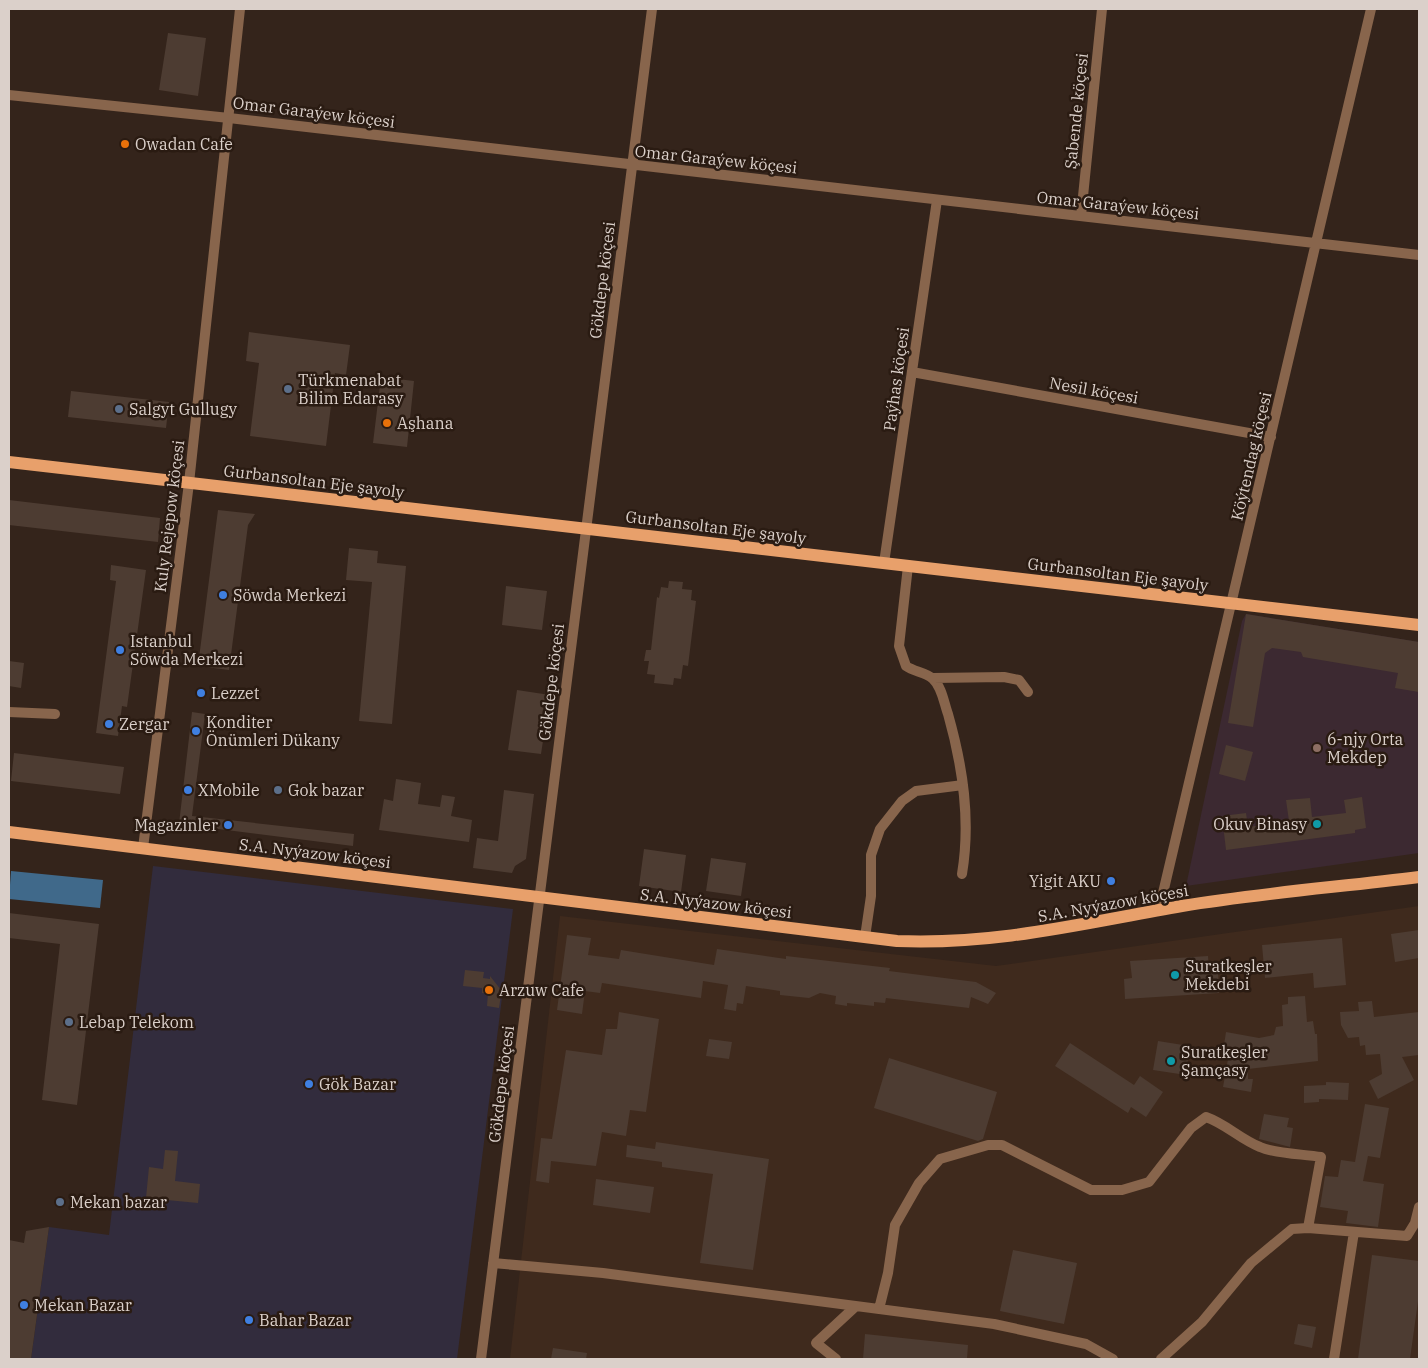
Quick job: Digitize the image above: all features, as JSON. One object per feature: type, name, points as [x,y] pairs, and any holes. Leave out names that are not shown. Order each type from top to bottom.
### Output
[{"type":"main road","name":"Gurbansoltan Eje şayoly","points":[[9,462],[1419,625]]},
{"type":"main road","name":"S.A. Nyýazow köçesi","points":[[9,832],[897,941],[967,942],[1030,935],[1159,910],[1419,877]]},
{"type":"street","name":"Kuly Rejepow köçesi","points":[[143,848],[189,483],[240,9]]},
{"type":"street","name":"Gökdepe köçesi","points":[[481,1359],[652,9]]},
{"type":"street","name":"Şabende köçesi","points":[[1081,216],[1102,9]]},
{"type":"street","name":"Köýtendag köçesi","points":[[1159,910],[1371,9]]},
{"type":"street","name":"Omar Garaýew köçesi","points":[[9,95],[229,118],[1419,254]]},
{"type":"street","name":"Paýhas köçesi","points":[[884,563],[937,200]]},
{"type":"street","name":"Nesil köçesi","points":[[912,372],[1271,437]]},
{"type":"street","points":[[908,566],[899,646],[901,657],[911,670],[933,678],[1004,677],[1019,680],[1028,692]]},
{"type":"street","points":[[933,678],[940,689],[963,773],[967,844],[962,874]]},
{"type":"street","points":[[9,712],[56,714]]},
{"type":"street","points":[[865,937],[870,901],[871,856],[880,829],[902,801],[916,792],[963,785]]},
{"type":"street","points":[[879,1309],[888,1274],[895,1225],[919,1183],[940,1159],[988,1145],[1002,1145],[1091,1190],[1122,1190],[1149,1182],[1191,1128],[1206,1117],[1221,1122],[1244,1139],[1262,1148],[1321,1157],[1308,1228]]},
{"type":"street","points":[[1161,1359],[1202,1322],[1251,1262],[1292,1229],[1308,1228],[1407,1236],[1415,1223],[1419,1207]]},
{"type":"street","points":[[1334,1359],[1354,1232]]},
{"type":"street","points":[[493,1263],[603,1272],[994,1324],[1086,1344],[1113,1359]]},
{"type":"street","points":[[836,1359],[816,1343],[856,1306]]},
{"type":"shaded area","name":"6-njy Orta Mekdep","points":[[1246,614],[1419,642],[1419,853],[1186,886],[1242,621]]},
{"type":"shaded area","name":"Gök Bazar","points":[[153,866],[513,909],[457,1359],[31,1359],[49,1227],[109,1235]]},
{"type":"shaded area","points":[[1419,906],[1419,1359],[510,1359],[560,916],[996,966]]},
{"type":"water","points":[[11,871],[103,880],[100,908],[9,899]]},
{"type":"building","points":[[168,33],[206,38],[198,96],[159,90]]},
{"type":"building","name":"Türkmenabat Bilim Edarasy","points":[[249,332],[350,345],[346,375],[335,373],[326,446],[250,436],[259,363],[246,361]]},
{"type":"building","points":[[381,377],[414,381],[407,447],[373,443]]},
{"type":"building","name":"Salgyt Gullugy","points":[[71,391],[169,402],[166,428],[68,417]]},
{"type":"building","points":[[9,500],[160,518],[158,542],[9,525]]},
{"type":"building","name":"Söwda Merkezi","points":[[218,510],[255,514],[248,525],[229,670],[198,666]]},
{"type":"building","points":[[349,548],[378,551],[377,563],[406,566],[392,724],[359,721],[372,582],[346,580]]},
{"type":"building","points":[[111,565],[146,570],[127,707],[122,706],[118,736],[96,733],[116,581],[110,580]]},
{"type":"building","points":[[669,581],[683,582],[682,589],[692,590],[691,600],[696,601],[688,666],[683,665],[681,679],[674,678],[673,685],[654,683],[655,675],[647,674],[649,661],[644,661],[646,650],[651,650],[657,597],[659,598],[661,587],[668,588]]},
{"type":"building","points":[[506,586],[547,591],[542,630],[502,625]]},
{"type":"building","points":[[1246,614],[1419,642],[1419,692],[1395,688],[1398,673],[1303,657],[1301,652],[1272,648],[1265,653],[1253,727],[1228,723]]},
{"type":"building","points":[[9,661],[24,663],[21,688],[9,686]]},
{"type":"building","points":[[517,690],[550,695],[541,754],[508,750]]},
{"type":"building","points":[[192,712],[205,714],[192,816],[354,834],[353,846],[179,824]]},
{"type":"building","points":[[1226,745],[1253,752],[1245,781],[1219,774]]},
{"type":"building","points":[[14,753],[124,767],[120,794],[11,781]]},
{"type":"building","points":[[396,779],[421,783],[418,804],[440,807],[442,795],[455,797],[451,816],[472,820],[469,842],[379,830],[384,799],[393,801]]},
{"type":"building","points":[[504,790],[534,794],[526,859],[515,866],[512,873],[473,868],[477,838],[498,841]]},
{"type":"building","name":"Okuv Binasy","points":[[1362,797],[1366,828],[1355,830],[1355,833],[1226,850],[1222,816],[1246,813],[1248,827],[1289,821],[1286,800],[1310,798],[1312,817],[1346,813],[1344,800]]},
{"type":"building","points":[[644,849],[686,855],[681,892],[639,886]]},
{"type":"building","points":[[711,858],[746,863],[741,896],[706,891]]},
{"type":"building","name":"Lebap Telekom","points":[[9,913],[99,924],[77,1105],[42,1100],[60,944],[9,938]]},
{"type":"building","points":[[1419,930],[1419,958],[1395,962],[1391,934]]},
{"type":"building","points":[[567,935],[591,938],[588,955],[619,959],[621,950],[714,965],[717,949],[786,959],[786,956],[890,968],[889,971],[976,982],[996,993],[988,1004],[971,997],[969,1008],[886,998],[885,1003],[874,1002],[874,1006],[847,1003],[847,1006],[835,1004],[836,996],[820,993],[809,998],[780,995],[780,991],[746,986],[743,1004],[737,1003],[736,1011],[724,1009],[728,985],[703,981],[701,998],[602,983],[600,993],[585,991],[582,1014],[557,1010]]},
{"type":"building","points":[[1342,938],[1346,985],[1314,988],[1313,973],[1265,978],[1262,945]]},
{"type":"building","name":"Suratkeşler Mekdebi","points":[[1208,956],[1209,971],[1218,971],[1219,993],[1125,999],[1124,979],[1132,978],[1130,961]]},
{"type":"building","name":"Arzuw Cafe","points":[[465,970],[484,972],[483,978],[490,979],[490,976],[505,995],[501,995],[499,1008],[487,1006],[488,993],[482,993],[482,988],[463,986]]},
{"type":"building","points":[[1305,996],[1307,1022],[1313,1021],[1315,1034],[1317,1034],[1318,1061],[1248,1069],[1248,1079],[1253,1079],[1251,1092],[1223,1087],[1228,1059],[1222,1058],[1226,1032],[1259,1038],[1274,1035],[1276,1027],[1283,1026],[1282,1005],[1288,1004],[1288,997]]},
{"type":"building","points":[[1372,1001],[1374,1017],[1419,1012],[1419,1055],[1402,1057],[1414,1080],[1378,1099],[1369,1081],[1382,1074],[1380,1054],[1366,1055],[1365,1045],[1360,1046],[1359,1037],[1348,1038],[1341,1025],[1340,1012],[1359,1011],[1358,1002]]},
{"type":"building","points":[[619,1012],[659,1019],[646,1112],[630,1110],[626,1136],[602,1132],[596,1166],[551,1161],[549,1183],[536,1181],[541,1138],[552,1139],[566,1050],[602,1055],[606,1029],[617,1029]]},
{"type":"building","points":[[709,1039],[732,1042],[729,1059],[706,1056]]},
{"type":"building","name":"Suratkeşler Şamçasy","points":[[1158,1041],[1183,1045],[1182,1051],[1189,1052],[1186,1075],[1153,1070]]},
{"type":"building","points":[[1070,1043],[1134,1085],[1140,1076],[1163,1092],[1146,1117],[1131,1107],[1128,1113],[1055,1066]]},
{"type":"building","points":[[889,1058],[997,1092],[983,1139],[978,1141],[874,1108]]},
{"type":"building","points":[[1326,1082],[1349,1083],[1348,1100],[1319,1099],[1319,1102],[1304,1103],[1304,1086],[1326,1085]]},
{"type":"building","points":[[1365,1104],[1389,1108],[1380,1158],[1368,1156],[1363,1181],[1384,1184],[1378,1227],[1346,1223],[1348,1211],[1320,1207],[1325,1176],[1338,1177],[1341,1160],[1355,1162]]},
{"type":"building","points":[[1264,1114],[1289,1118],[1287,1127],[1293,1128],[1290,1147],[1259,1139]]},
{"type":"building","points":[[656,1142],[769,1159],[753,1270],[700,1263],[713,1174],[662,1167],[662,1162],[626,1157],[627,1145],[655,1149]]},
{"type":"building","points":[[165,1150],[178,1151],[175,1181],[200,1184],[198,1203],[146,1198],[149,1167],[163,1169]]},
{"type":"building","points":[[596,1179],[654,1187],[650,1213],[593,1205]]},
{"type":"building","name":"Mekan Bazar","points":[[49,1227],[31,1359],[9,1359],[9,1240],[24,1243],[26,1231]]},
{"type":"building","points":[[1013,1250],[1077,1263],[1064,1324],[1000,1311]]},
{"type":"building","points":[[1372,1255],[1419,1261],[1419,1294],[1410,1359],[1358,1359]]},
{"type":"building","points":[[1298,1324],[1316,1327],[1312,1348],[1294,1344]]},
{"type":"building","points":[[865,1334],[968,1345],[967,1359],[863,1359]]},
{"type":"building","points":[[553,1348],[587,1353],[586,1359],[551,1359]]},
{"type":"place","name":"Owadan Cafe","points":[[125,144]]},
{"type":"place","name":"Türkmenabat Bilim Edarasy","points":[[288,389]]},
{"type":"place","name":"Salgyt Gullugy","points":[[119,409]]},
{"type":"place","name":"Aşhana","points":[[387,423]]},
{"type":"place","name":"Söwda Merkezi","points":[[223,595]]},
{"type":"place","name":"Istanbul Söwda Merkezi","points":[[120,650]]},
{"type":"place","name":"Lezzet","points":[[201,693]]},
{"type":"place","name":"Zergar","points":[[109,724]]},
{"type":"place","name":"Konditer Önümleri Dükany","points":[[196,731]]},
{"type":"place","name":"6-njy Orta Mekdep","points":[[1317,748]]},
{"type":"place","name":"XMobile","points":[[188,790]]},
{"type":"place","name":"Gok bazar","points":[[278,790]]},
{"type":"place","name":"Okuv Binasy","points":[[1317,824]]},
{"type":"place","name":"Magazinler","points":[[228,825]]},
{"type":"place","name":"Yigit AKU","points":[[1111,881]]},
{"type":"place","name":"Suratkeşler Mekdebi","points":[[1175,975]]},
{"type":"place","name":"Arzuw Cafe","points":[[489,990]]},
{"type":"place","name":"Lebap Telekom","points":[[69,1022]]},
{"type":"place","name":"Suratkeşler Şamçasy","points":[[1171,1061]]},
{"type":"place","name":"Gök Bazar","points":[[309,1084]]},
{"type":"place","name":"Mekan bazar","points":[[60,1202]]},
{"type":"place","name":"Mekan Bazar","points":[[24,1305]]},
{"type":"place","name":"Bahar Bazar","points":[[249,1320]]}]
